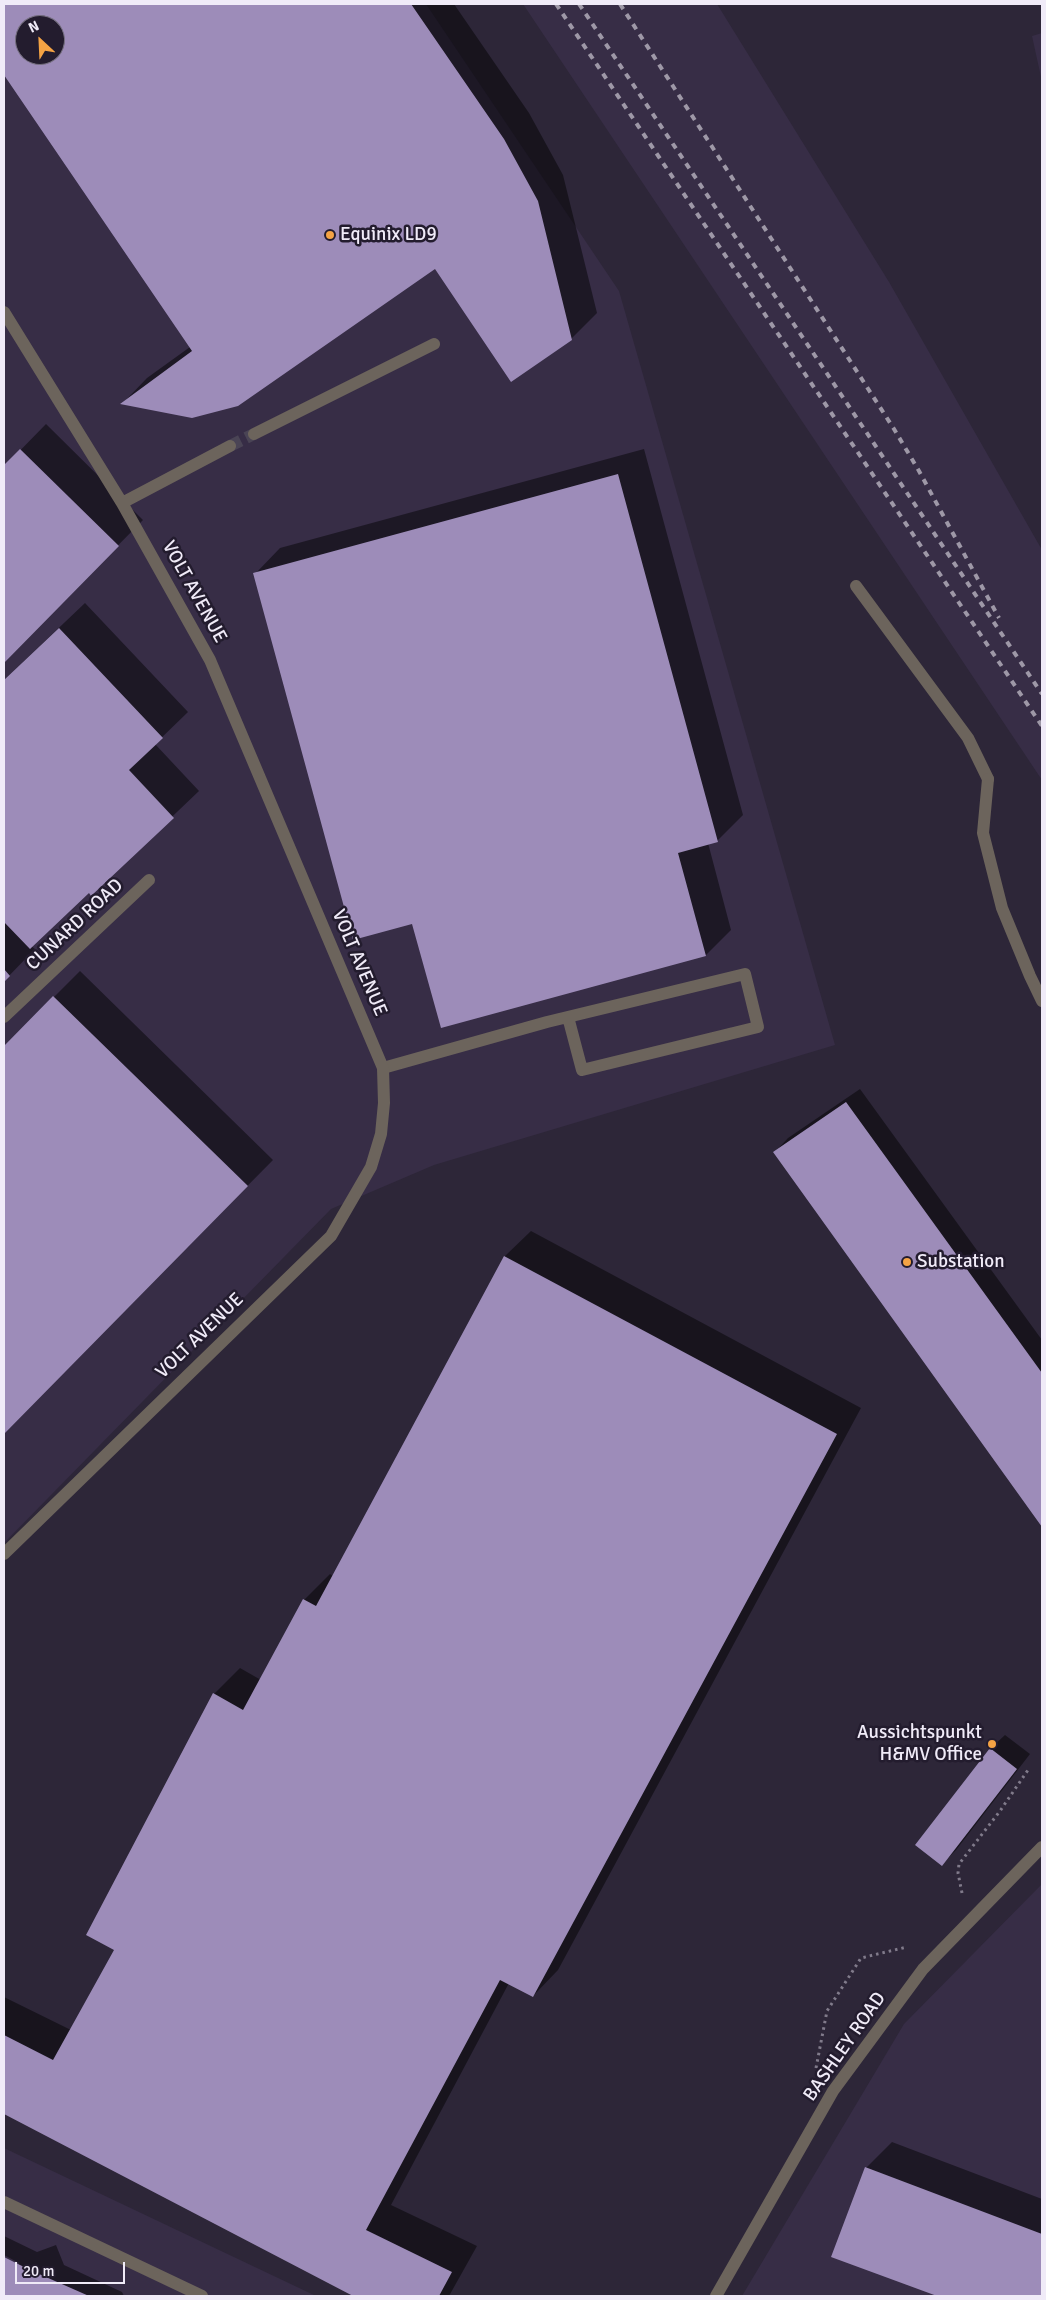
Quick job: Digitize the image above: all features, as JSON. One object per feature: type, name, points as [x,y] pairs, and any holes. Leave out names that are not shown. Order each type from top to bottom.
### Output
[{"type":"street","name":"VOLT AVENUE","points":[[4,312],[122,503],[210,660],[383,1068],[384,1102],[379,1142],[371,1166],[331,1236],[4,1554]]},
{"type":"street","points":[[254,434],[434,344]]},
{"type":"street","points":[[122,503],[230,446]]},
{"type":"street","points":[[856,586],[968,738],[988,779],[983,833],[1002,908],[1042,1000]]},
{"type":"street","name":"CUNARD ROAD","points":[[4,1017],[149,880]]},
{"type":"street","points":[[383,1068],[568,1017],[744,974],[758,1027],[582,1070],[568,1017]]},
{"type":"street","name":"BASHLEY ROAD","points":[[716,2296],[833,2092],[923,1969],[1042,1846]]},
{"type":"street","points":[[4,2202],[202,2296]]},
{"type":"shaded area","points":[[4,4],[426,4],[619,291],[835,1045],[434,1165],[331,1209],[4,1543]]},
{"type":"shaded area","points":[[523,4],[717,4],[889,282],[1042,550],[1042,780]]},
{"type":"shaded area","points":[[1042,33],[1042,77],[1041,77],[1032,36]]},
{"type":"shaded area","points":[[1042,1884],[1042,2296],[742,2296],[904,2024]]},
{"type":"shaded area","points":[[4,2148],[316,2296],[4,2296]]},
{"type":"building","name":"Equinix LD9","points":[[4,4],[411,4],[504,139],[538,201],[572,340],[511,382],[435,269],[238,406],[192,418],[120,404],[192,351],[4,75]]},
{"type":"building","points":[[20,449],[119,546],[4,663],[4,465]]},
{"type":"building","points":[[618,474],[718,842],[678,853],[706,956],[441,1028],[412,924],[353,940],[253,573]]},
{"type":"building","points":[[59,628],[163,738],[129,770],[174,818],[91,896],[89,893],[30,949],[4,922],[4,680]]},
{"type":"building","points":[[4,969],[10,976],[4,982]]},
{"type":"building","points":[[53,996],[248,1186],[4,1434],[4,1046]]},
{"type":"building","name":"Substation","points":[[846,1102],[1042,1373],[1042,1527],[773,1152]]},
{"type":"building","points":[[504,1256],[837,1434],[533,1997],[500,1980],[366,2230],[452,2272],[439,2296],[353,2296],[4,2114],[4,2035],[53,2060],[114,1950],[86,1935],[213,1693],[243,1710],[303,1599],[316,1606]]},
{"type":"building","points":[[990,1748],[1017,1769],[942,1866],[915,1845]]},
{"type":"building","points":[[865,2167],[1042,2234],[1042,2296],[937,2296],[831,2257]]},
{"type":"building","points":[[4,2257],[30,2270],[89,2296],[4,2296]]},
{"type":"tunnel","points":[[230,446],[254,434]]},
{"type":"railway","points":[[556,4],[1042,726]]},
{"type":"railway","points":[[579,4],[1042,694]]},
{"type":"railway","points":[[620,4],[894,429],[999,618]]},
{"type":"place","name":"Equinix LD9","points":[[330,235]]},
{"type":"place","name":"Substation","points":[[907,1262]]},
{"type":"place","name":"Aussichtspunkt H&MV Office","points":[[992,1744]]}]
